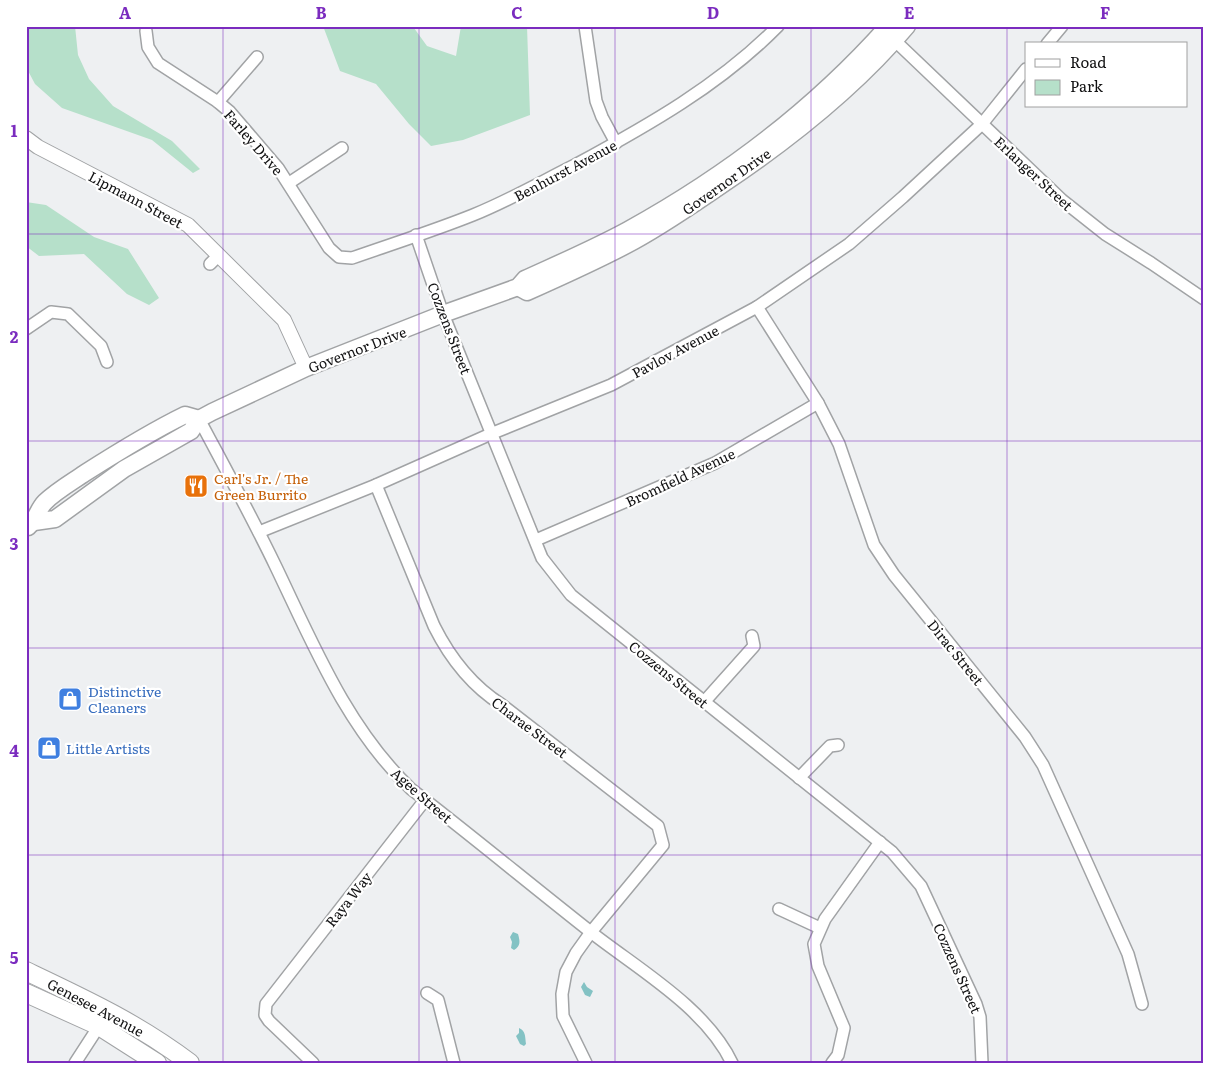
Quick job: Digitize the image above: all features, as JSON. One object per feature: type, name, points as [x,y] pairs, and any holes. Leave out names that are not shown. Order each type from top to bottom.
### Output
[{"type":"main road","name":"Governor Drive","points":[[29,521],[55,519],[124,469],[191,431],[198,419],[306,368],[518,287],[527,292],[633,241],[687,209],[754,163],[836,98],[887,31],[907,26]]},
{"type":"main road","name":"Genesee Avenue","points":[[26,971],[134,1024],[190,1063]]},
{"type":"main road","name":"Genesee Avenue","points":[[26,993],[99,1026],[156,1063]]},
{"type":"street","points":[[585,26],[596,101],[616,143]]},
{"type":"street","name":"Benhurst Avenue","points":[[329,248],[339,256],[352,258],[472,215],[507,200],[616,143],[674,109],[726,72],[778,26]]},
{"type":"street","points":[[1049,42],[1062,26]]},
{"type":"street","name":"Farley Drive","points":[[146,31],[148,47],[158,63],[218,102],[230,112],[278,168],[329,248]]},
{"type":"street","name":"Erlanger Street","points":[[887,31],[1062,200],[1105,234],[1204,299]]},
{"type":"street","points":[[218,102],[257,58]]},
{"type":"street","name":"Pavlov Avenue","points":[[259,532],[376,485],[492,432],[611,385],[757,307],[849,244],[903,197],[982,124],[1025,70]]},
{"type":"street","name":"Lipmann Street","points":[[26,138],[38,147],[188,225],[214,260],[284,320],[306,368]]},
{"type":"street","points":[[289,183],[342,148]]},
{"type":"street","name":"Cozzens Street","points":[[416,235],[444,314],[542,558],[570,595],[892,852],[921,886],[976,1004],[980,1016],[982,1063]]},
{"type":"street","name":"Dirac Street","points":[[757,307],[818,403],[839,444],[874,545],[894,575],[1025,736],[1043,765],[1128,954],[1142,1004]]},
{"type":"street","points":[[26,329],[51,312],[68,314],[101,346],[107,362]]},
{"type":"street","name":"Bromfield Avenue","points":[[536,540],[715,463],[818,403]]},
{"type":"street","name":"Agee Street","points":[[198,419],[259,532],[335,687],[374,749],[392,771],[425,800],[687,1006],[715,1034],[732,1063]]},
{"type":"street","name":"Charae Street","points":[[376,485],[434,626],[444,646],[458,665],[485,694],[502,705],[658,826],[663,845],[591,932]]},
{"type":"street","points":[[704,702],[754,646],[752,636]]},
{"type":"street","points":[[799,778],[830,746],[838,745]]},
{"type":"street","name":"Raya Way","points":[[313,1063],[269,1021],[265,1015],[266,1004],[425,800]]},
{"type":"street","points":[[832,1063],[838,1055],[844,1028],[818,966],[814,944],[825,919],[880,842]]},
{"type":"street","points":[[779,910],[820,928]]},
{"type":"street","points":[[586,1063],[563,1016],[562,994],[566,972],[576,953],[591,932]]},
{"type":"street","points":[[427,993],[438,1000],[454,1063]]},
{"type":"street","points":[[78,1062],[99,1026]]},
{"type":"green space","points":[[26,26],[75,26],[78,55],[89,79],[113,106],[172,141],[200,169],[193,173],[152,140],[62,108],[35,84],[26,67]]},
{"type":"green space","points":[[323,26],[411,26],[427,46],[456,56],[461,26],[527,26],[530,115],[463,140],[431,146],[409,124],[376,84],[340,71]]},
{"type":"green space","points":[[26,202],[46,205],[94,237],[128,249],[159,298],[149,305],[127,294],[84,254],[39,256],[26,246]]},
{"type":"water","points":[[513,932],[518,934],[519,941],[518,947],[514,950],[511,948],[512,942],[510,937]]},
{"type":"water","points":[[584,982],[593,991],[590,997],[585,995],[581,987]]},
{"type":"water","points":[[519,1028],[525,1034],[526,1044],[524,1046],[520,1044],[516,1036],[519,1033]]},
{"type":"place","name":"Carl's Jr. / The Green Burrito","points":[[196,486]]},
{"type":"place","name":"Distinctive Cleaners","points":[[70,699]]},
{"type":"place","name":"Little Artists","points":[[49,748]]}]
